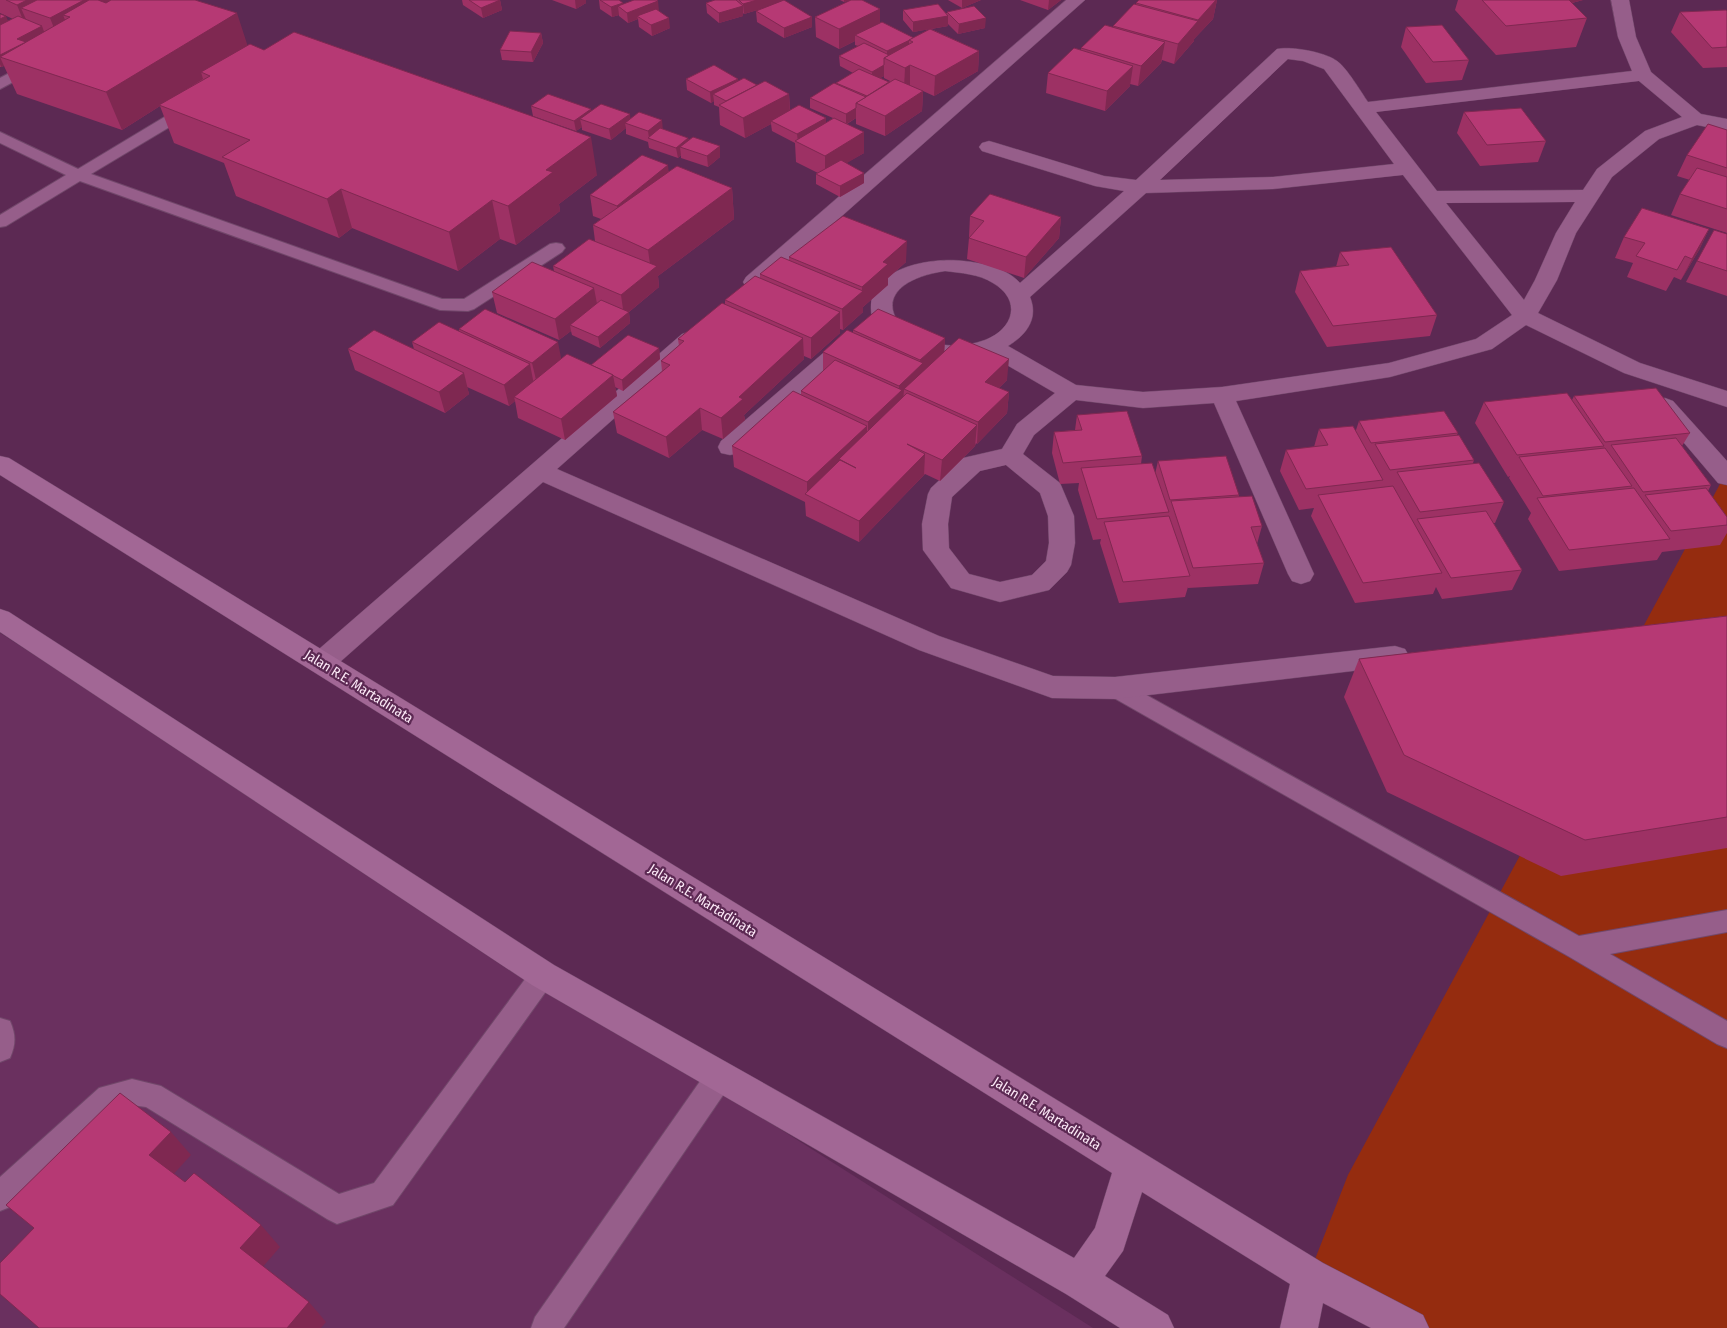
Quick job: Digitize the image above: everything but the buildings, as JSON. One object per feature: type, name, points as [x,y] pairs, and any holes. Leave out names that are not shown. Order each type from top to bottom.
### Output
[{"type":"highway","name":"Jalan R.E. Martadinata","points":[[0,464],[1310,1276],[1410,1328]]},
{"type":"highway","points":[[0,619],[543,975],[1079,1280],[1155,1328]]},
{"type":"highway","points":[[1079,1280],[1110,1238],[1132,1165]]},
{"type":"highway","points":[[1299,1328],[1310,1276]]},
{"type":"street","points":[[741,294],[1076,0]]},
{"type":"street","points":[[1620,0],[1627,36],[1643,75],[1695,119],[1727,125]]},
{"type":"street","points":[[1019,295],[1142,187],[1283,53],[1305,56],[1331,65],[1430,197],[1525,316],[1632,368],[1727,400]]},
{"type":"street","points":[[1365,108],[1643,75]]},
{"type":"street","points":[[990,346],[1071,392],[1143,400],[1222,395],[1390,370],[1484,344],[1525,316],[1546,280],[1566,233],[1604,173],[1652,134],[1695,119]]},
{"type":"street","points":[[989,147],[1102,182],[1142,187],[1273,183],[1408,168]]},
{"type":"street","points":[[1430,197],[1590,196]]},
{"type":"street","points":[[945,265],[982,270],[1007,282],[1019,295],[1023,309],[1020,324],[1008,336],[990,346],[969,351],[946,352],[923,348],[904,339],[890,328],[882,315],[882,300],[889,287],[903,276],[922,268],[945,265]]},
{"type":"street","points":[[730,447],[882,315]]},
{"type":"street","points":[[321,662],[704,327]]},
{"type":"street","points":[[1632,368],[1727,476]]},
{"type":"street","points":[[1010,456],[1051,489],[1061,516],[1062,543],[1058,565],[1040,583],[1000,592],[960,581],[936,550],[935,524],[940,494],[972,464],[1010,456],[1025,430],[1071,392]]},
{"type":"street","points":[[1222,395],[1301,574]]},
{"type":"street","points":[[540,471],[929,643],[1052,687],[1115,688],[1415,654]]},
{"type":"lane","points":[[0,84],[52,55]]},
{"type":"lane","points":[[0,222],[207,99]]},
{"type":"lane","points":[[0,137],[78,175],[440,304],[468,305],[556,248]]},
{"type":"lane","points":[[1115,688],[1577,948],[1727,1035]]},
{"type":"lane","points":[[1577,948],[1727,921]]},
{"type":"lane","points":[[0,1197],[109,1096],[132,1092],[151,1095],[337,1209],[383,1195],[543,975]]},
{"type":"lane","points":[[0,1030],[2,1045],[0,1049]]},
{"type":"lane","points":[[546,1328],[720,1076]]},
{"type":"shaded area","points":[[1727,471],[1727,1328],[1411,1328],[1310,1272],[1348,1175]]},
{"type":"shaded area","points":[[0,633],[1093,1328],[0,1328]]}]
